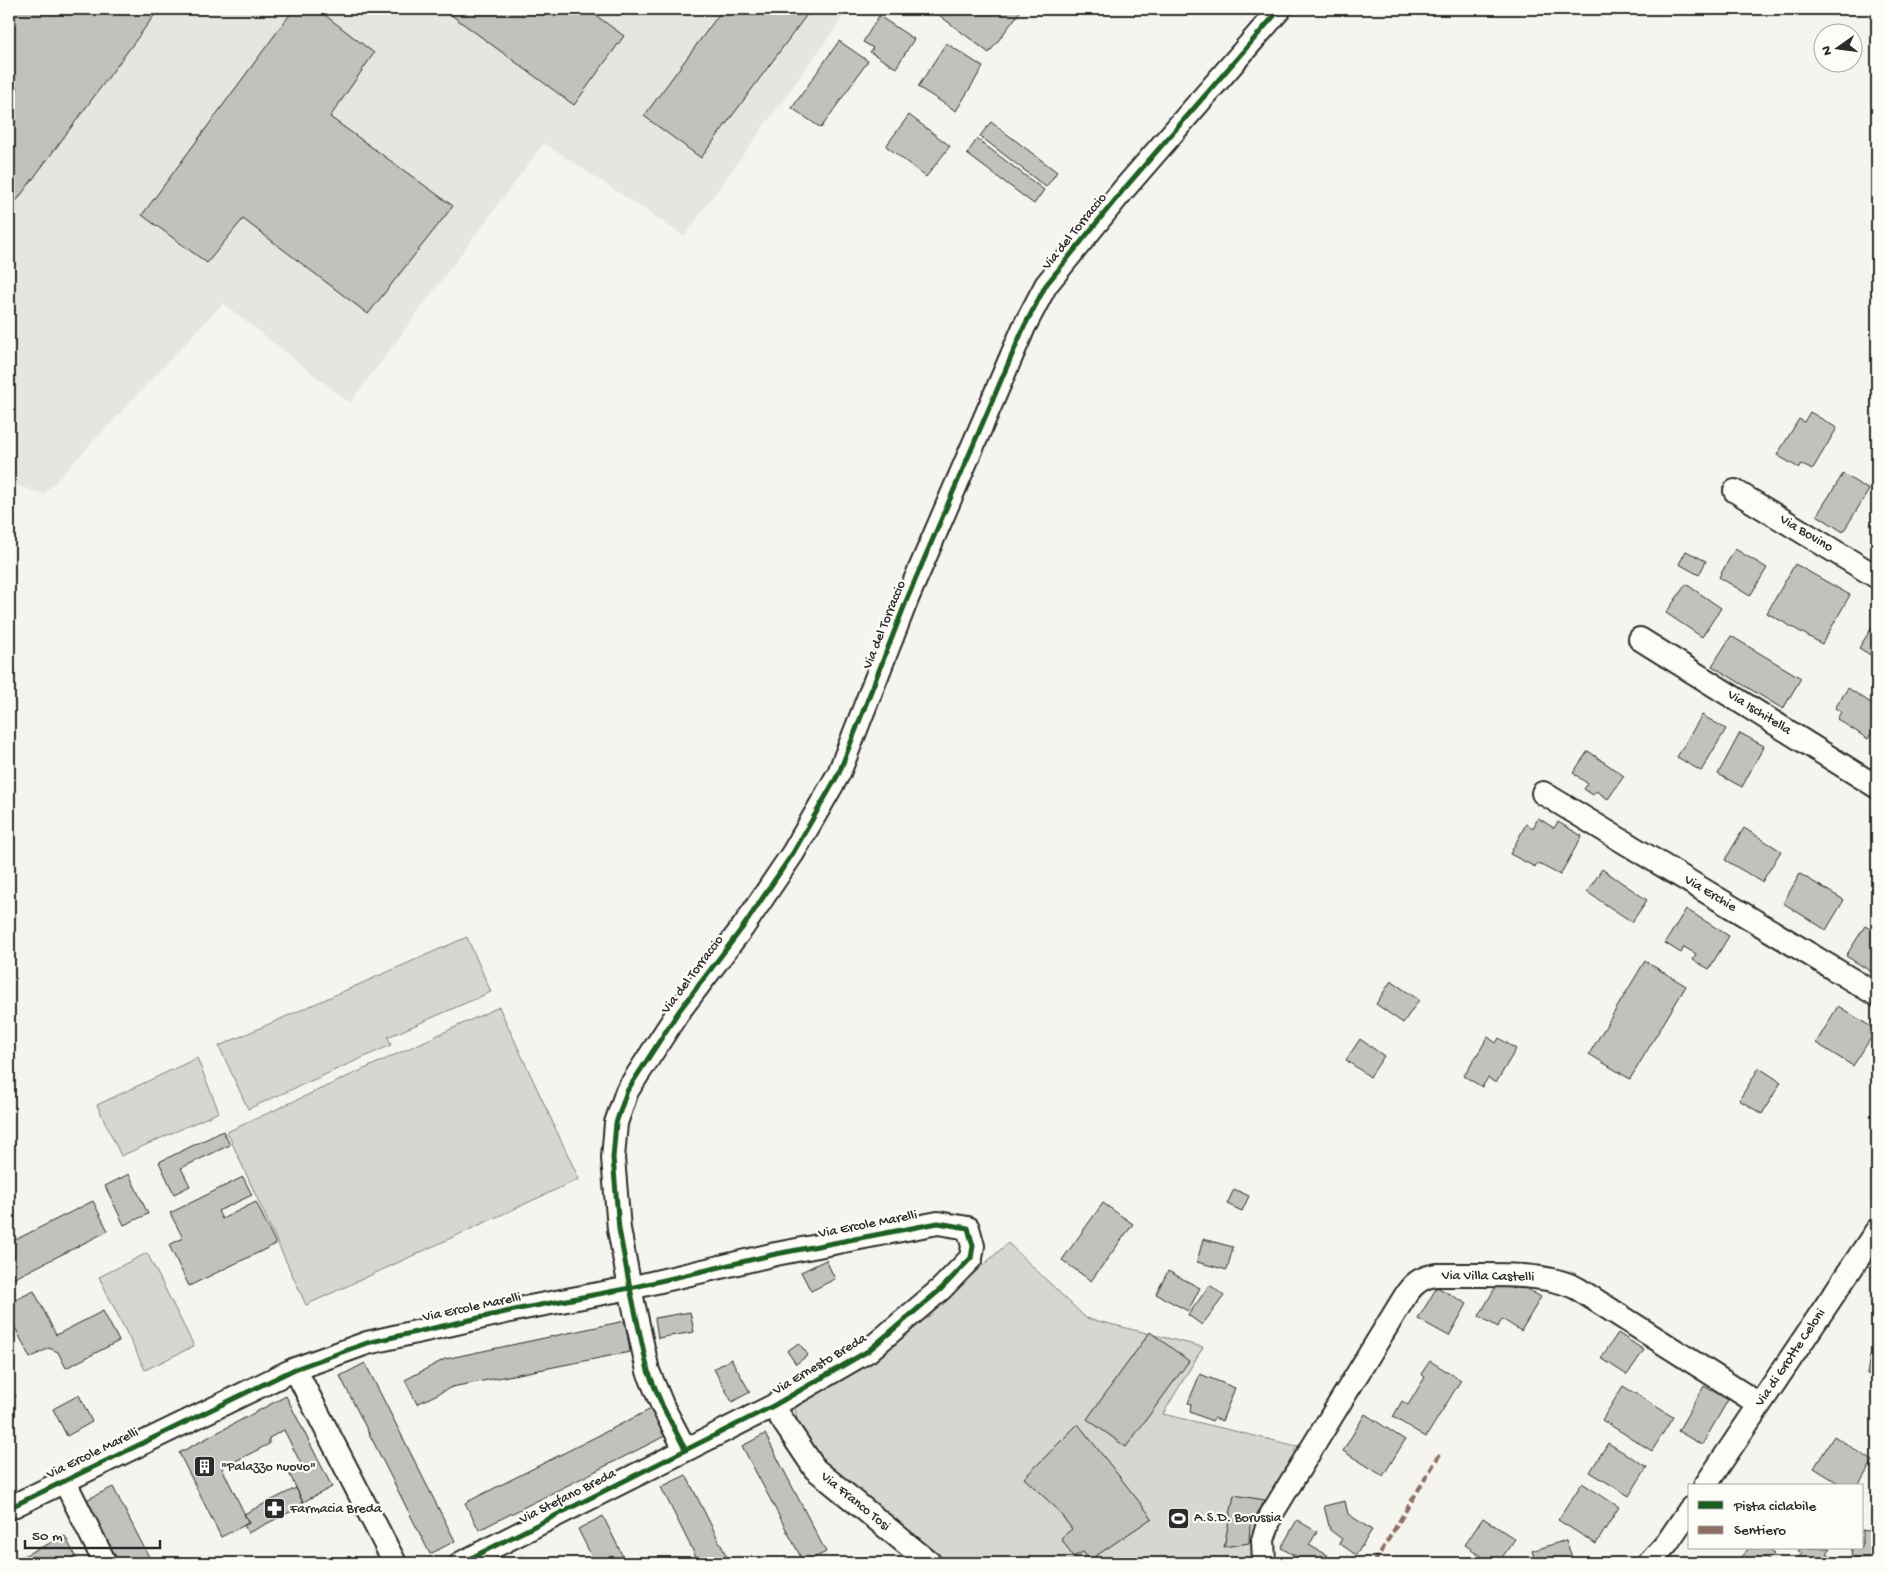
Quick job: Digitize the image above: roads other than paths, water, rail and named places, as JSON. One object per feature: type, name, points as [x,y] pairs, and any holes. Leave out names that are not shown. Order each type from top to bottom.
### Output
[{"type":"street","name":"Via del Torraccio","points":[[685,1449],[648,1371],[619,1229],[613,1158],[616,1123],[627,1091],[679,1011],[743,927],[788,860],[839,773],[907,599],[1024,327],[1046,285],[1124,189],[1280,9]]},
{"type":"street","name":"Via Bovino","points":[[1735,491],[1877,577]]},
{"type":"street","name":"Via Ischitella","points":[[1640,639],[1877,787]]},
{"type":"street","name":"Via Erchie","points":[[1543,793],[1877,995]]},
{"type":"street","name":"Via Ercole Marelli","points":[[9,1508],[296,1369],[367,1343],[630,1288],[776,1254],[938,1223],[968,1228]]},
{"type":"street","name":"Via Ernesto Breda","points":[[685,1449],[773,1406],[868,1351],[941,1289],[971,1258],[973,1246],[968,1228]]},
{"type":"street","name":"Via di Grotte Celoni","points":[[1707,1484],[1877,1230]]},
{"type":"street","name":"Via Villa Castelli","points":[[1264,1563],[1263,1540],[1271,1515],[1407,1293],[1415,1283],[1425,1277],[1436,1275],[1542,1278],[1566,1283],[1759,1404]]},
{"type":"street","points":[[296,1369],[396,1563]]},
{"type":"street","name":"Via Franco Tosi","points":[[773,1406],[815,1470],[930,1563]]},
{"type":"street","name":"Via Stefano Breda","points":[[461,1563],[685,1449]]},
{"type":"street","points":[[64,1480],[105,1563]]},
{"type":"street","points":[[1650,1563],[1688,1513]]},
{"type":"place","name":"\"Palazzo nuovo\"","points":[[205,1467]]},
{"type":"place","name":"Farmacia Breda","points":[[274,1509]]},
{"type":"place","name":"A.S.D. Borussia","points":[[1178,1518]]}]
